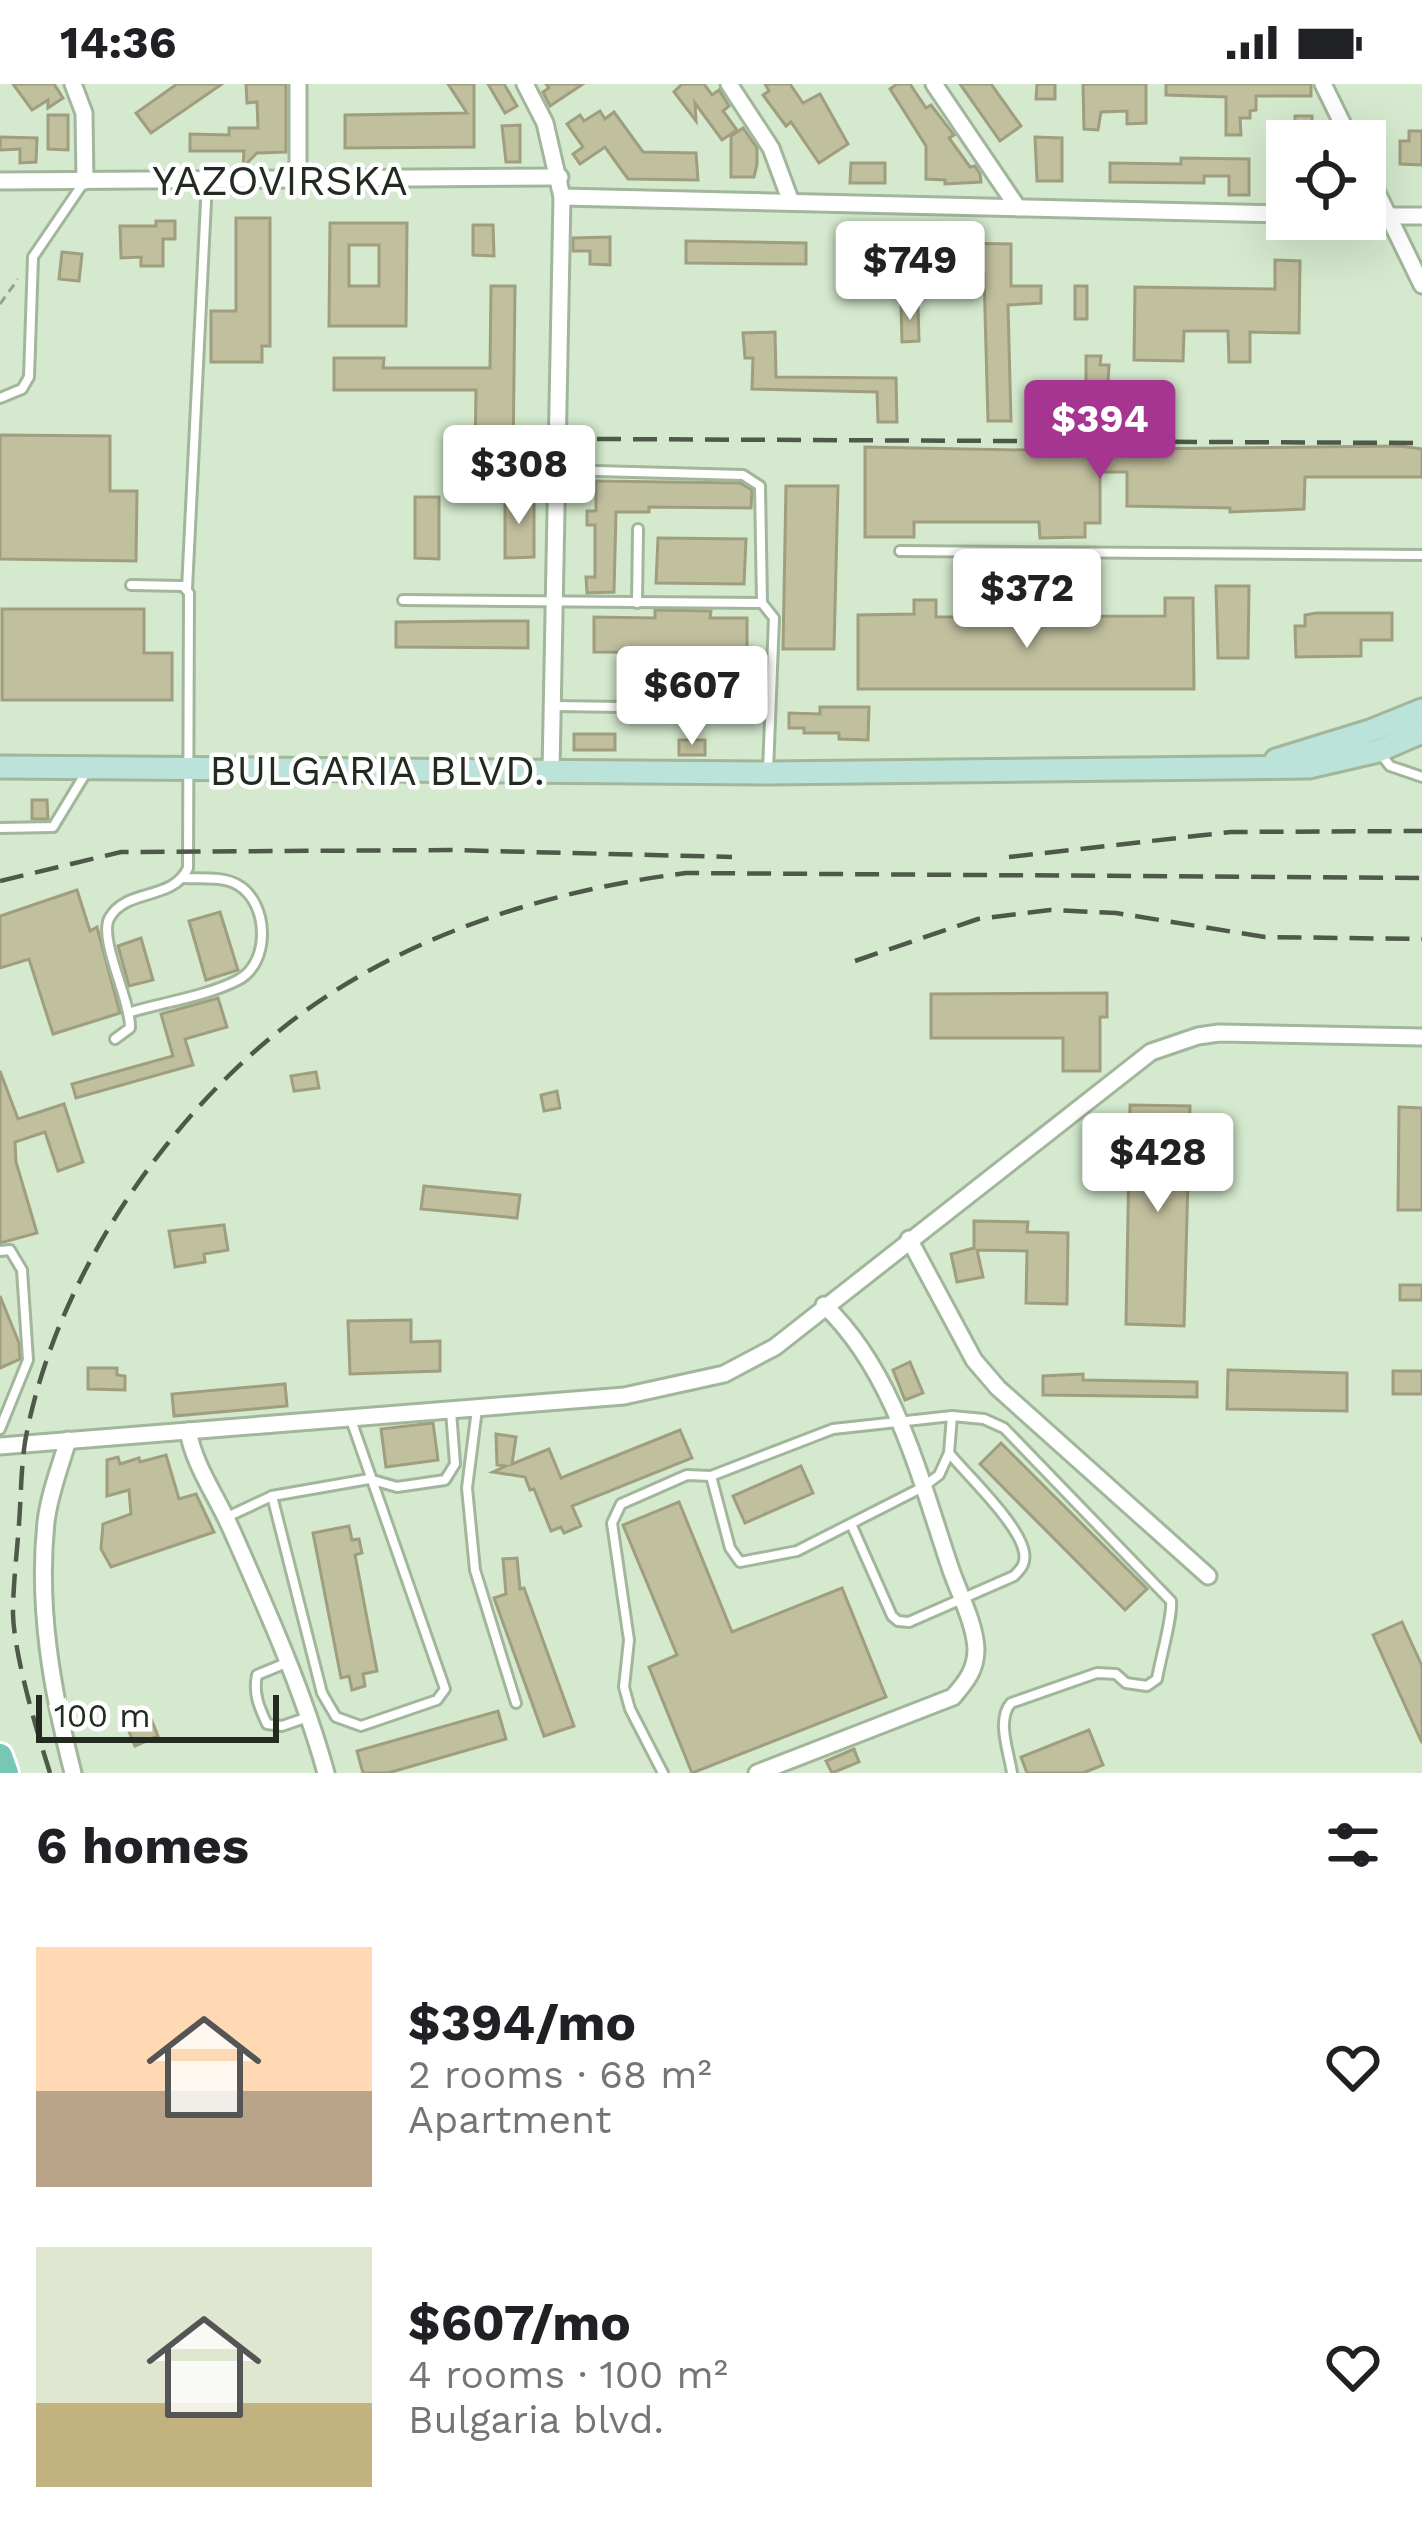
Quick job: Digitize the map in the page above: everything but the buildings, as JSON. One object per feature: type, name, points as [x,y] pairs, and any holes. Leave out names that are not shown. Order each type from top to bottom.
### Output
[{"type":"main road","points":[[0,1756],[6,1773]]},
{"type":"street","points":[[74,84],[84,113],[85,181]]},
{"type":"street","points":[[298,84],[298,179]]},
{"type":"street","points":[[525,84],[545,123],[562,197],[551,770]]},
{"type":"street","points":[[729,84],[771,148],[791,202]]},
{"type":"street","points":[[934,84],[1018,208]]},
{"type":"street","points":[[1323,84],[1341,120]]},
{"type":"street","name":"YAZOVIRSKA","points":[[0,181],[560,178]]},
{"type":"street","points":[[562,197],[1266,214]]},
{"type":"street","points":[[1386,209],[1422,285]]},
{"type":"street","points":[[1386,217],[1422,216]]},
{"type":"street","name":"BULGARIA BLVD.","points":[[1258,766],[1422,710]]},
{"type":"street","name":"BULGARIA BLVD.","points":[[0,767],[768,772],[1309,767],[1378,751],[1422,732]]},
{"type":"street","points":[[0,1446],[624,1396],[724,1374],[775,1347],[1126,1068],[1172,1043],[1220,1033],[1422,1037]]},
{"type":"street","points":[[908,1239],[974,1360],[998,1388],[1208,1576]]},
{"type":"street","points":[[757,1773],[952,1697],[972,1675],[976,1646],[897,1420],[864,1352],[824,1306]]},
{"type":"street","points":[[188,1430],[196,1466],[226,1517],[288,1662],[326,1773]]},
{"type":"street","points":[[68,1440],[46,1520],[46,1555],[49,1677],[73,1773]]},
{"type":"lane","points":[[115,1039],[130,1028],[130,1012],[105,929],[111,913],[176,886],[188,868],[187,589],[207,180]]},
{"type":"lane","points":[[0,398],[22,388],[29,377],[33,257],[85,181]]},
{"type":"lane","points":[[559,470],[743,475],[763,492],[762,603],[774,619],[768,772]]},
{"type":"lane","points":[[638,529],[638,604]]},
{"type":"lane","points":[[900,551],[1422,555]]},
{"type":"lane","points":[[131,585],[187,589]]},
{"type":"lane","points":[[403,600],[762,603]]},
{"type":"lane","points":[[554,706],[770,709]]},
{"type":"lane","points":[[1378,751],[1390,766],[1422,777]]},
{"type":"lane","points":[[0,828],[53,827],[89,767]]},
{"type":"lane","points":[[130,1012],[240,979],[259,961],[265,939],[252,901],[241,886],[183,878]]},
{"type":"lane","points":[[0,1251],[10,1250],[22,1270],[28,1360],[0,1429]]},
{"type":"lane","points":[[477,1407],[466,1488],[475,1570],[516,1703]]},
{"type":"lane","points":[[226,1517],[272,1496],[369,1479],[397,1487],[445,1480],[455,1464],[451,1409]]},
{"type":"lane","points":[[711,1476],[730,1548],[740,1562],[796,1551],[852,1526],[939,1474],[949,1453],[952,1416]]},
{"type":"lane","points":[[663,1773],[623,1687],[629,1640],[612,1523],[621,1504],[687,1475],[711,1476],[833,1429],[952,1416],[984,1419],[1004,1428],[1171,1601],[1157,1679],[1147,1686],[1126,1683],[1117,1673],[1097,1673],[1011,1702],[1003,1719],[1012,1773]]},
{"type":"lane","points":[[272,1496],[322,1693],[336,1717],[361,1726],[437,1700],[445,1689],[350,1418]]},
{"type":"lane","points":[[852,1526],[898,1622],[909,1622],[1014,1576],[1025,1556],[1019,1538],[949,1453]]},
{"type":"lane","points":[[288,1662],[257,1675],[254,1688],[261,1710],[267,1724],[282,1726],[308,1717]]},
{"type":"path","points":[[0,304],[33,257]]},
{"type":"railway","points":[[597,439],[1422,443]]},
{"type":"railway","points":[[1009,857],[1231,832],[1422,831]]},
{"type":"railway","points":[[0,881],[121,852],[451,850],[732,857]]},
{"type":"railway","points":[[50,1773],[22,1672],[13,1603],[25,1442],[39,1383],[87,1268],[118,1212],[155,1160],[238,1066],[328,995],[424,943],[475,923],[579,892],[686,873],[1422,878]]},
{"type":"railway","points":[[855,961],[978,919],[1050,910],[1116,913],[1265,937],[1422,939]]}]
